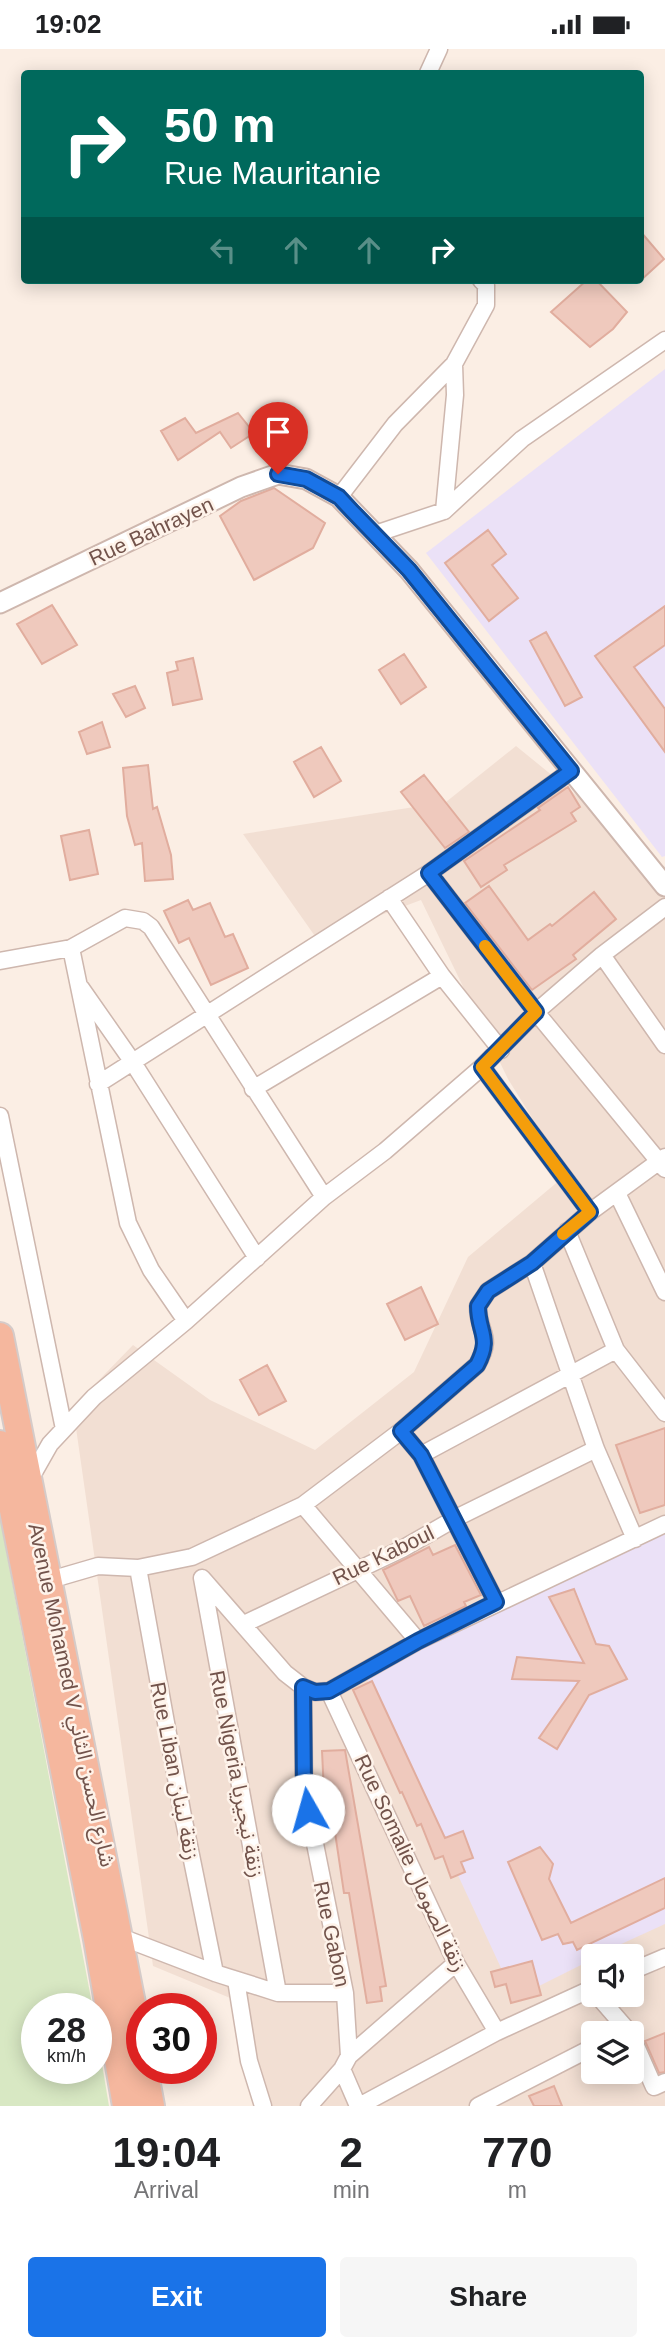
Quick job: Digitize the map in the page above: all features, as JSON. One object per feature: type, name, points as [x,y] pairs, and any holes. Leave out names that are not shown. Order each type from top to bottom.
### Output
[{"type":"highway","name":"Avenue Mohamed V شارع الحسن الثاني","points":[[0,1336],[131,1993]]},
{"type":"highway","name":"Avenue Mohamed V شارع الحسن الثاني","points":[[0,1444],[97,1939],[126,2106]]},
{"type":"highway","points":[[147,2084],[151,2106]]},
{"type":"street","points":[[429,70],[439,49]]},
{"type":"street","points":[[339,497],[395,424],[454,364],[486,305],[485,284]]},
{"type":"street","points":[[375,534],[444,511],[522,439],[665,340]]},
{"type":"street","points":[[444,511],[455,395],[454,364]]},
{"type":"street","name":"Rue Bahrayen","points":[[0,603],[241,487],[278,474],[306,479],[339,497],[409,570],[665,886]]},
{"type":"street","points":[[99,1084],[429,873],[571,771]]},
{"type":"street","points":[[50,1580],[98,1566],[138,1568],[192,1557],[303,1505],[401,1431],[477,1365],[484,1351],[486,1338],[478,1315],[480,1299],[488,1291],[532,1263],[590,1212],[663,1163],[536,1012],[429,873]]},
{"type":"street","points":[[389,898],[442,976],[501,1049]]},
{"type":"street","points":[[28,1483],[50,1444],[94,1397],[186,1321],[324,1197],[385,1151],[482,1067],[536,1012],[602,955],[665,907]]},
{"type":"street","points":[[0,961],[71,948],[125,918],[143,921],[151,927],[205,1016],[324,1197]]},
{"type":"street","points":[[71,948],[128,1223],[151,1270],[186,1321]]},
{"type":"street","points":[[602,955],[665,1045]]},
{"type":"street","points":[[253,1089],[442,976]]},
{"type":"street","points":[[78,982],[132,1061],[257,1258]]},
{"type":"street","points":[[482,1067],[590,1212]]},
{"type":"street","points":[[0,1116],[64,1429]]},
{"type":"street","points":[[617,1193],[665,1292]]},
{"type":"street","points":[[567,1231],[616,1350],[665,1413]]},
{"type":"street","points":[[532,1263],[596,1449],[635,1539]]},
{"type":"street","points":[[421,1455],[616,1350]]},
{"type":"street","points":[[401,1431],[421,1455],[456,1518],[496,1602]]},
{"type":"street","name":"Rue Kaboul","points":[[244,1624],[354,1569],[402,1549],[456,1518],[596,1449]]},
{"type":"street","points":[[303,1505],[354,1569],[418,1641]]},
{"type":"street","points":[[202,1578],[285,1673],[303,1687],[315,1692],[329,1691],[418,1641],[496,1602],[665,1524]]},
{"type":"street","name":"Rue Nigeria زنقة نيجيريا","points":[[192,1557],[202,1578],[235,1771],[278,1993]]},
{"type":"street","name":"Rue Liban زنقة لبنان","points":[[138,1568],[182,1811],[215,1973]]},
{"type":"street","name":"Rue Gabon","points":[[303,1687],[304,1789],[345,1993],[346,2062],[359,2106]]},
{"type":"street","name":"Rue Somalie زنقة الصومال","points":[[329,1691],[456,1963],[497,2032]]},
{"type":"street","points":[[121,1937],[215,1973],[278,1993],[345,1993]]},
{"type":"street","points":[[644,1966],[665,1957]]},
{"type":"street","points":[[309,2106],[346,2062],[456,1963]]},
{"type":"street","points":[[236,1980],[249,2061],[263,2106]]},
{"type":"street","points":[[359,2106],[497,2032],[581,1996]]},
{"type":"street","points":[[606,2007],[618,2021]]},
{"type":"street","points":[[478,2106],[581,2053]]},
{"type":"street","points":[[644,2066],[654,2087],[665,2082]]},
{"type":"shaded area","points":[[665,369],[665,856],[662,857],[426,553]]},
{"type":"shaded area","points":[[516,746],[665,867],[665,2106],[255,2106],[235,2000],[153,1966],[73,1407],[133,1345],[210,1400],[315,1450],[414,1372],[468,1257],[567,1174],[508,1079],[421,900],[317,939],[243,834],[446,802]]},
{"type":"shaded area","points":[[665,1532],[665,1924],[621,1944],[581,1944],[581,1965],[515,1998],[365,1675]]},
{"type":"green space","points":[[0,1518],[90,1993],[21,1993],[21,2084],[105,2084],[109,2106],[0,2106]]},
{"type":"building","points":[[644,236],[664,259],[644,277]]},
{"type":"building","points":[[582,284],[600,284],[627,312],[613,329],[590,347],[551,312]]},
{"type":"building","points":[[238,413],[254,433],[231,448],[220,432],[178,460],[161,431],[185,418],[196,433]]},
{"type":"building","points":[[274,488],[325,523],[313,548],[254,580],[220,516],[241,501]]},
{"type":"building","points":[[488,530],[506,554],[492,565],[518,598],[489,621],[445,563]]},
{"type":"building","points":[[52,605],[77,645],[42,664],[17,624]]},
{"type":"building","points":[[665,606],[665,645],[634,667],[665,709],[665,752],[595,656]]},
{"type":"building","points":[[546,632],[582,697],[565,706],[530,641]]},
{"type":"building","points":[[404,654],[426,687],[401,704],[379,670]]},
{"type":"building","points":[[193,658],[202,699],[173,705],[167,673],[178,670],[176,662]]},
{"type":"building","points":[[135,686],[145,708],[126,717],[113,694]]},
{"type":"building","points":[[102,722],[110,747],[87,754],[79,732]]},
{"type":"building","points":[[321,747],[341,781],[314,797],[294,762]]},
{"type":"building","points":[[148,765],[153,809],[157,807],[171,855],[173,879],[145,881],[142,843],[135,845],[127,816],[123,768]]},
{"type":"building","points":[[424,775],[469,832],[445,848],[401,792]]},
{"type":"building","points":[[568,787],[580,807],[571,813],[576,821],[504,865],[507,870],[481,887],[464,861],[540,810],[538,808]]},
{"type":"building","points":[[89,830],[98,874],[70,880],[61,836]]},
{"type":"building","points":[[489,886],[528,940],[550,924],[552,926],[594,892],[616,919],[573,955],[576,959],[532,990],[465,903]]},
{"type":"building","points":[[188,900],[193,910],[210,903],[225,937],[233,934],[248,968],[211,985],[189,938],[179,943],[164,911]]},
{"type":"building","points":[[421,1287],[438,1324],[405,1340],[387,1304]]},
{"type":"building","points":[[267,1365],[286,1401],[259,1415],[240,1380]]},
{"type":"building","points":[[665,1428],[665,1505],[640,1513],[616,1445]]},
{"type":"building","points":[[455,1545],[481,1595],[464,1602],[466,1606],[424,1626],[410,1596],[398,1601],[383,1570],[429,1547],[433,1555]]},
{"type":"building","points":[[574,1589],[596,1644],[609,1646],[627,1679],[589,1695],[557,1749],[539,1738],[579,1681],[512,1679],[517,1657],[584,1663],[549,1597]]},
{"type":"building","points":[[372,1681],[445,1838],[463,1831],[473,1858],[461,1862],[465,1872],[451,1878],[443,1856],[435,1859],[421,1824],[417,1826],[402,1792],[400,1793],[353,1690]]},
{"type":"building","points":[[345,1750],[386,1986],[380,1987],[382,2001],[367,2003],[349,1893],[344,1893],[329,1792],[324,1792],[322,1751]]},
{"type":"building","points":[[540,1847],[553,1864],[549,1879],[571,1923],[665,1878],[665,1908],[590,1944],[581,1944],[581,1948],[577,1950],[573,1942],[563,1944],[558,1934],[542,1940],[508,1862]]},
{"type":"building","points":[[532,1961],[541,1995],[511,2003],[506,1984],[495,1987],[491,1972]]},
{"type":"building","points":[[665,2033],[665,2072],[659,2073],[645,2041]]},
{"type":"building","points":[[554,2086],[562,2106],[534,2106],[529,2096]]},
{"type":"slow traffic","points":[[485,946],[536,1012],[482,1067],[590,1212],[563,1234]]},
{"type":"route","points":[[278,474],[306,479],[339,497],[409,570],[571,771],[429,873],[536,1012],[482,1067],[590,1212],[532,1263],[480,1299],[478,1315],[486,1338],[484,1351],[477,1365],[401,1431],[421,1455],[456,1518],[496,1602],[418,1641],[329,1691],[315,1692],[303,1687],[304,1789],[308,1810]]}]
